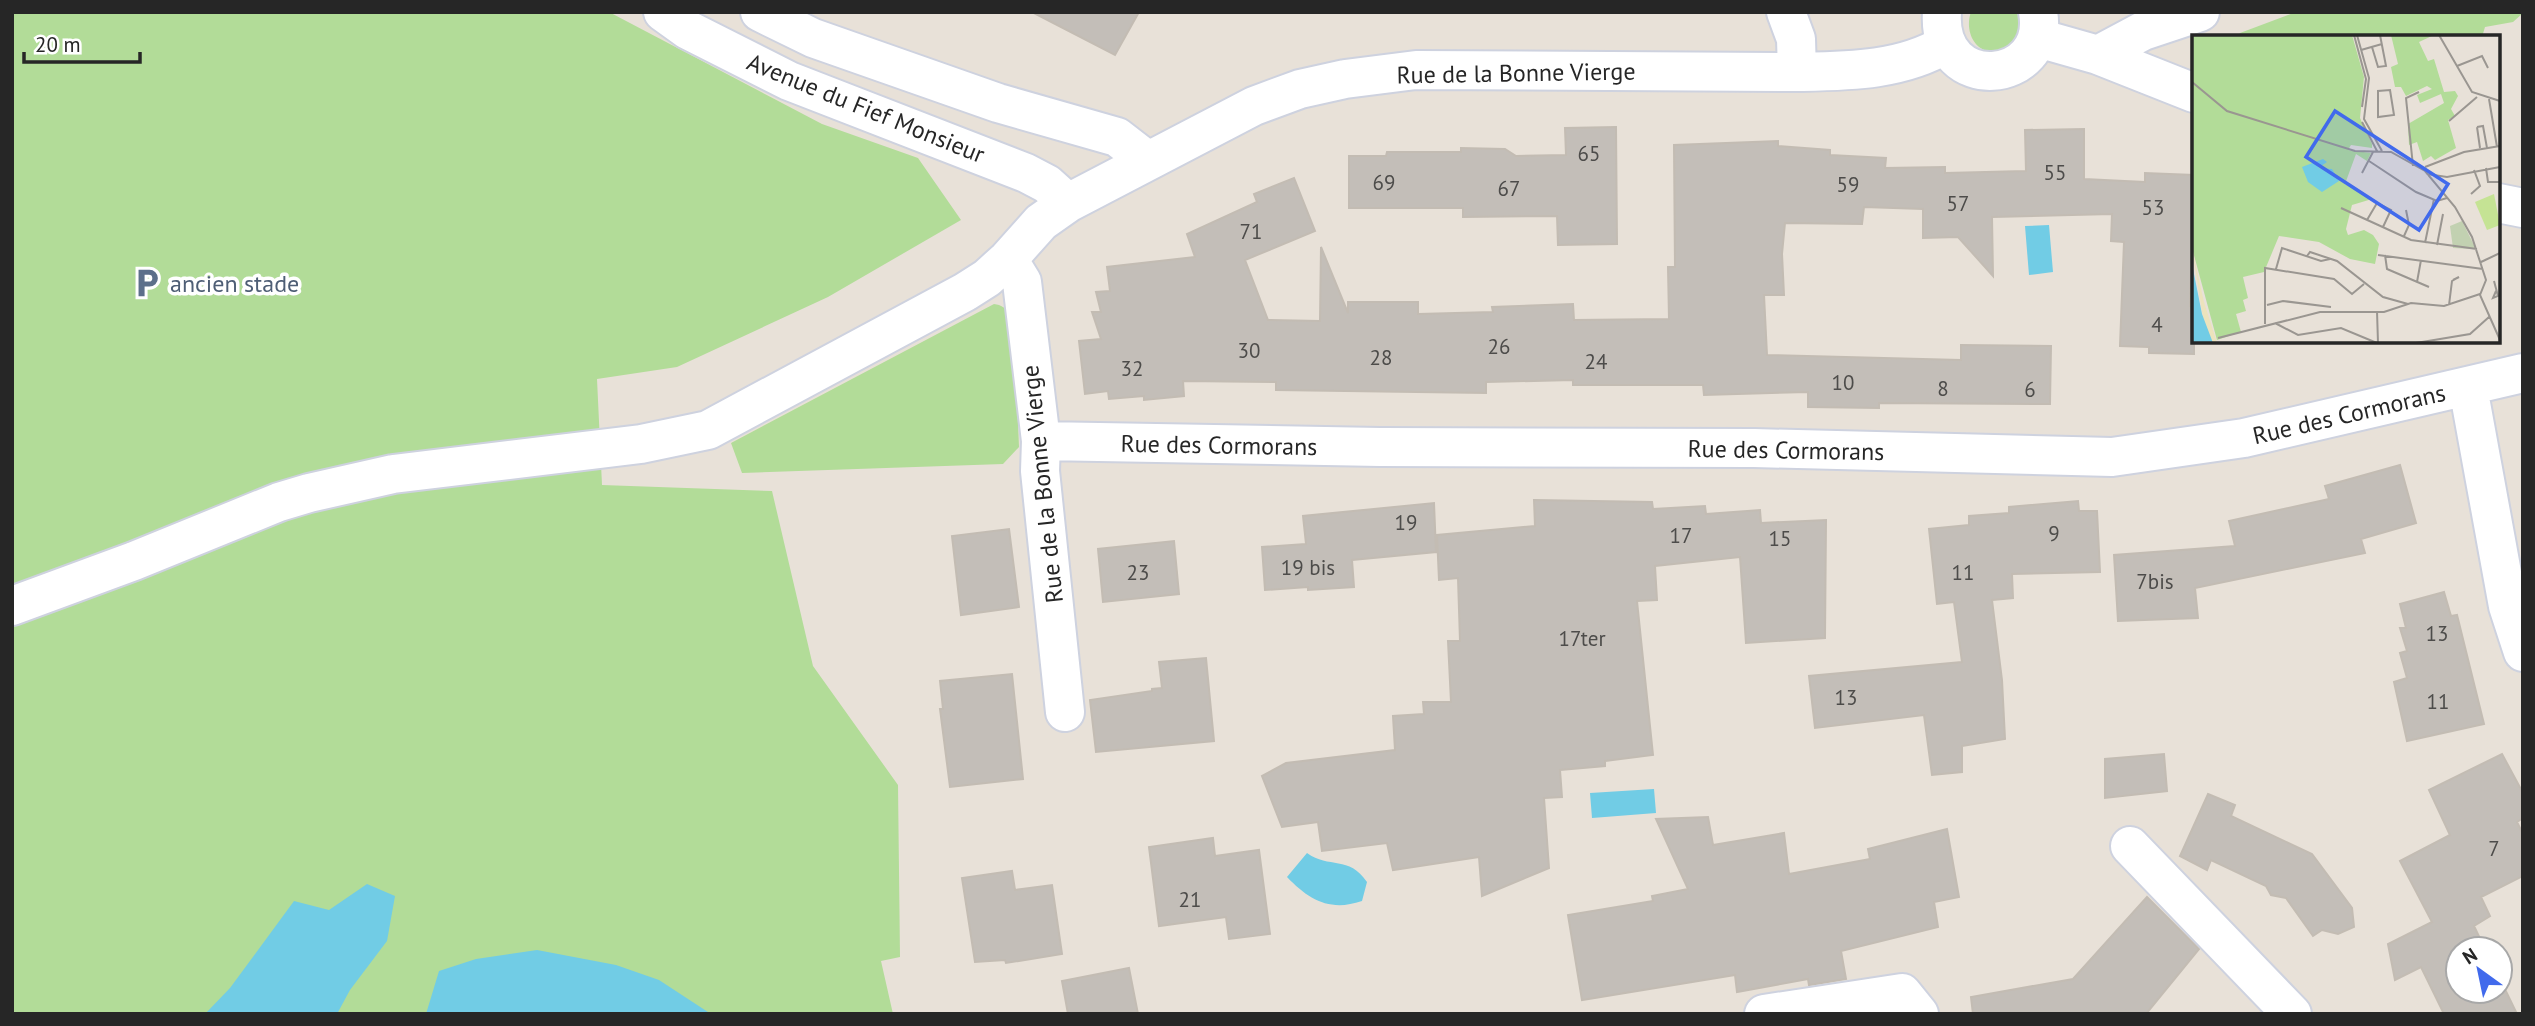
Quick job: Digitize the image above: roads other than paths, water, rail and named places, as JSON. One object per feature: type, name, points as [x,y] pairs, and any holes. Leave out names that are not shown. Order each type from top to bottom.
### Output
[{"type":"street","name":"Avenue du Fief Monsieur","points":[[663,12],[688,30],[789,81],[1026,173],[1047,184],[1068,203]]},
{"type":"street","name":"Avenue du Fief Monsieur","points":[[760,12],[813,38],[998,103],[1117,138],[1148,161]]},
{"type":"street","points":[[1786,12],[1796,39],[1797,72]]},
{"type":"street","points":[[2098,55],[2143,31],[2200,12]]},
{"type":"street","points":[[1944,28],[1954,55],[1965,65],[1979,71],[2008,69],[2021,61],[2031,51],[2038,25],[2098,55],[2192,92]]},
{"type":"street","name":"Rue de la Bonne Vierge","points":[[12,607],[279,502],[309,493],[393,474],[629,446],[708,430],[965,292],[987,278],[1041,222],[1068,203],[1254,106],[1300,89],[1345,79],[1416,70],[1857,71],[1928,55],[1944,28]]},
{"type":"street","points":[[2500,203],[2523,208]]},
{"type":"street","name":"Rue de la Bonne Vierge","points":[[1008,259],[1021,282],[1041,441],[1040,471],[1065,712]]},
{"type":"street","name":"Rue des Cormorans","points":[[1041,441],[1380,447],[1754,448],[2112,457],[2244,438],[2523,373]]},
{"type":"street","points":[[2468,387],[2508,606],[2523,652]]},
{"type":"street","points":[[2130,846],[2292,1014]]},
{"type":"street","points":[[1764,1014],[1902,993],[1919,1014]]},
{"type":"water","points":[[2049,225],[2053,272],[2029,275],[2025,226]]},
{"type":"water","points":[[1654,789],[1656,813],[1592,818],[1590,793]]},
{"type":"water","points":[[1307,853],[1315,858],[1346,865],[1360,874],[1367,882],[1362,901],[1340,905],[1321,902],[1295,885],[1287,877]]},
{"type":"water","points":[[367,884],[395,896],[387,941],[350,990],[337,1014],[205,1014],[230,988],[294,901],[329,910]]},
{"type":"water","points":[[537,950],[616,965],[659,980],[711,1014],[426,1014],[439,971],[476,959]]},
{"type":"place","name":"ancien stade","points":[[147,283]]}]
